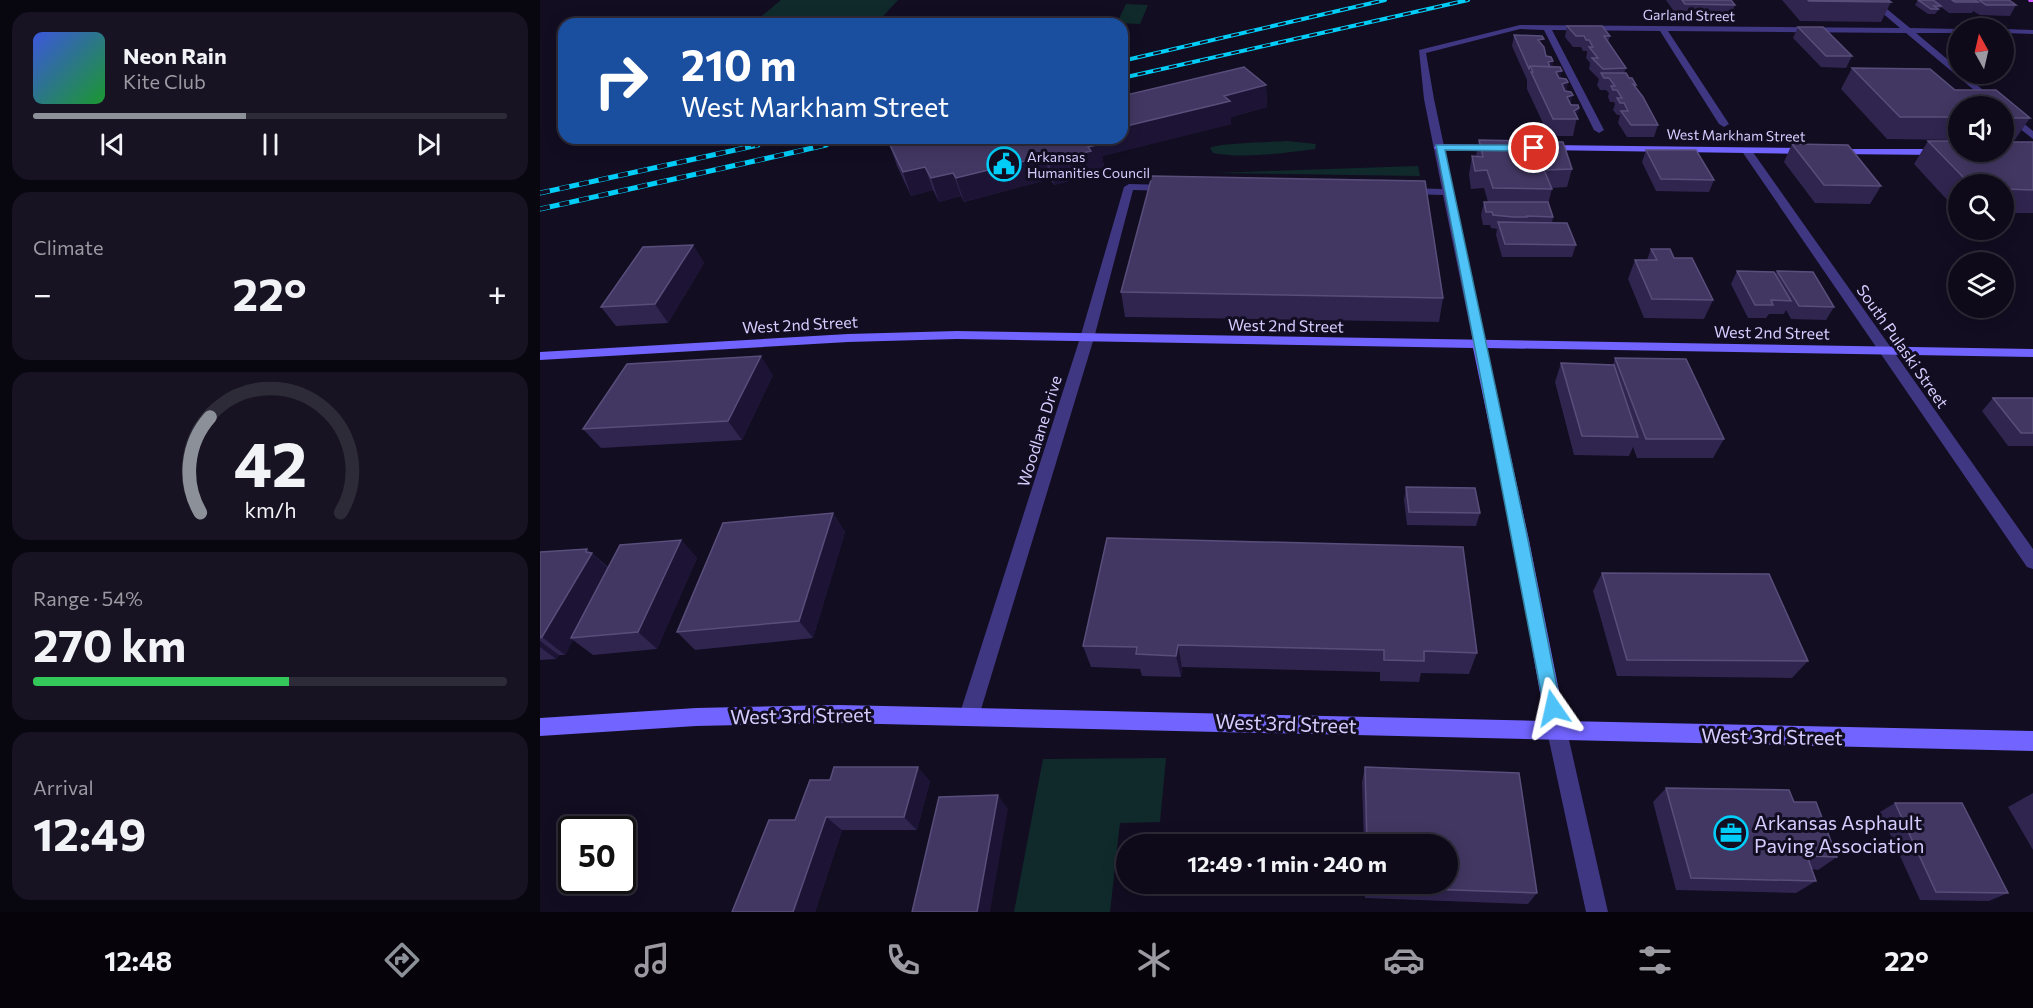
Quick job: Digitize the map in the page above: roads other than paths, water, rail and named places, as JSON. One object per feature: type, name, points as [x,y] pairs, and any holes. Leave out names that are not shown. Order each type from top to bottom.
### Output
[{"type":"main road","points":[[1439,147],[1510,148]]},
{"type":"main road","name":"West Markham Street","points":[[1534,148],[1948,152]]},
{"type":"main road","name":"West 2nd Street","points":[[540,356],[902,336],[2033,353]]},
{"type":"main road","points":[[1479,344],[1521,540],[1557,731]]},
{"type":"main road","name":"West 3rd Street","points":[[540,726],[696,717],[838,714],[2033,741]]},
{"type":"street","points":[[1871,0],[1986,96]]},
{"type":"street","name":"Garland Street","points":[[1439,147],[1422,52],[1520,27],[1948,31]]},
{"type":"street","points":[[1547,27],[1599,130]]},
{"type":"street","points":[[1662,28],[1724,124]]},
{"type":"street","points":[[2014,31],[2033,32]]},
{"type":"street","points":[[2014,120],[2033,136]]},
{"type":"street","points":[[1439,147],[1479,344]]},
{"type":"street","name":"South Pulaski Street","points":[[1746,150],[2033,562]]},
{"type":"street","name":"Woodlane Drive","points":[[969,716],[1088,338],[1129,187],[1184,188]]},
{"type":"street","points":[[1391,191],[1449,192]]},
{"type":"street","points":[[1557,731],[1597,912]]},
{"type":"railway","points":[[1128,60],[1385,0]]},
{"type":"railway","points":[[1128,77],[1468,0]]},
{"type":"railway","points":[[751,146],[760,144]]},
{"type":"railway","points":[[820,146],[829,144]]},
{"type":"railway","points":[[540,193],[758,145]]},
{"type":"railway","points":[[540,209],[826,145]]},
{"type":"place","name":"Arkansas Humanities Council","points":[[1004,164]]},
{"type":"place","name":"Arkansas Asphault Paving Association","points":[[1731,833]]}]
